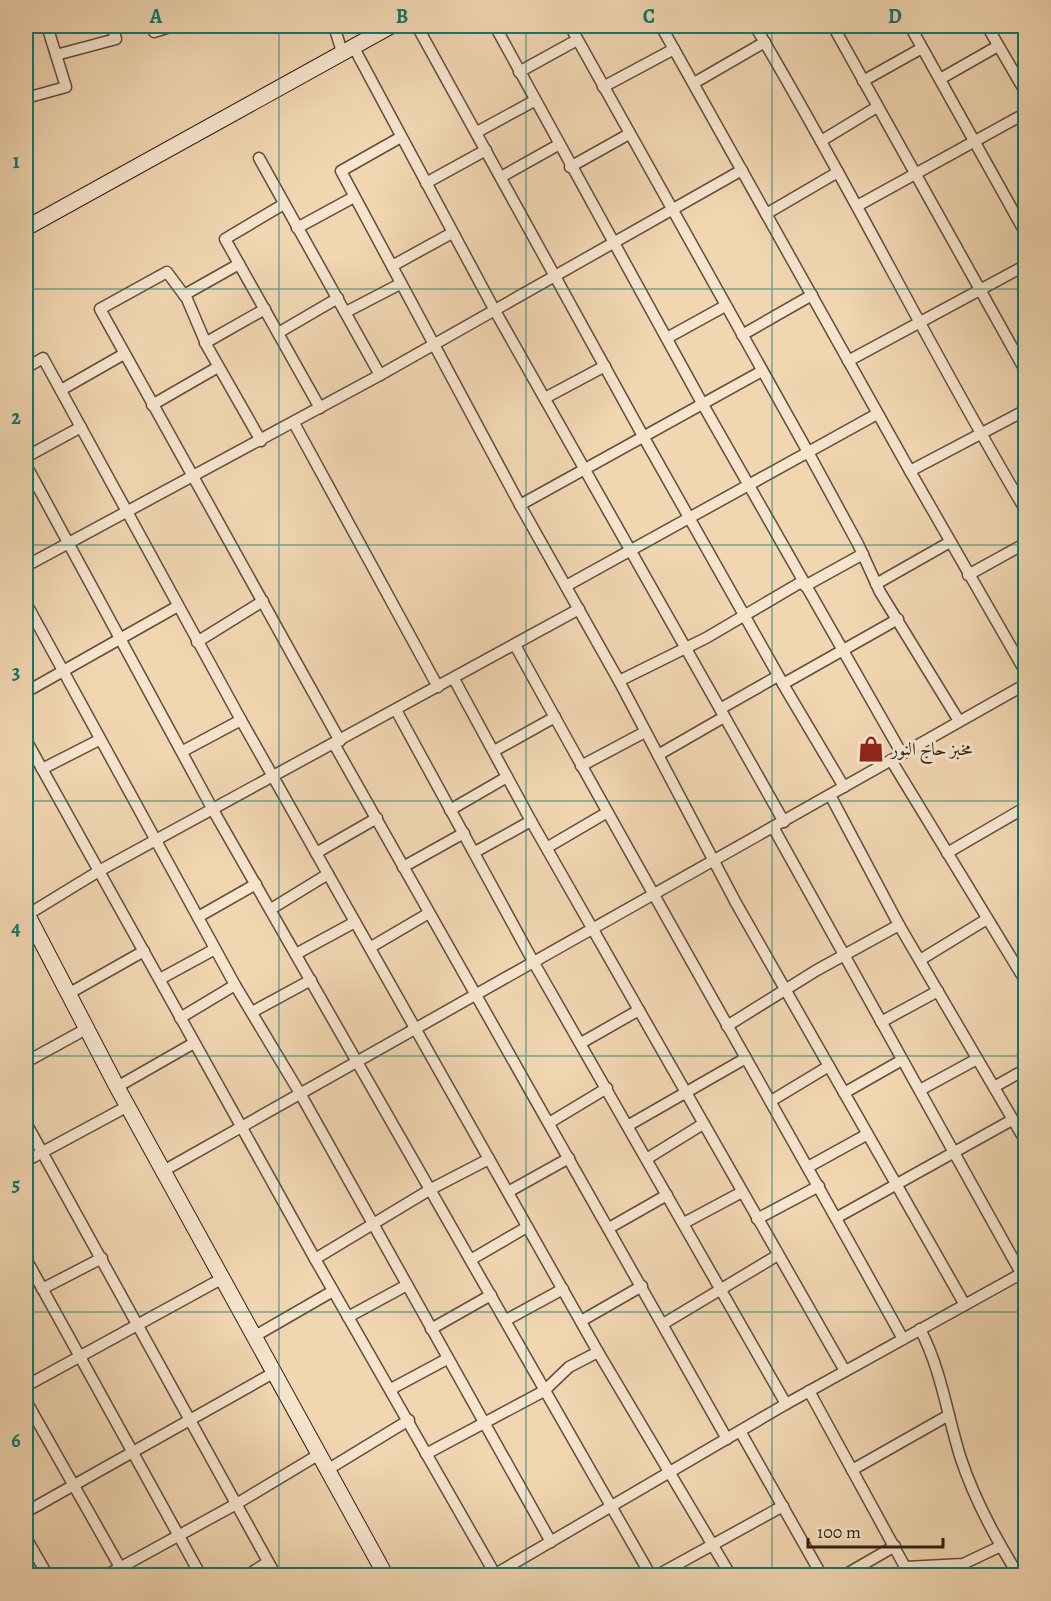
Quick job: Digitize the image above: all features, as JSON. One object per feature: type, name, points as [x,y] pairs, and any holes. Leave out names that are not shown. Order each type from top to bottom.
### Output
[{"type":"street","points":[[26,99],[66,87],[47,26]]},
{"type":"street","points":[[56,55],[116,39],[112,26]]},
{"type":"street","points":[[152,26],[154,32],[173,26]]},
{"type":"street","points":[[334,26],[401,137],[494,309],[784,822]]},
{"type":"street","points":[[26,228],[392,26]]},
{"type":"street","points":[[417,26],[643,436],[691,517],[780,680],[844,787]]},
{"type":"street","points":[[495,26],[558,145],[702,403],[902,754]]},
{"type":"street","points":[[570,26],[808,452],[863,554],[876,584],[959,722]]},
{"type":"street","points":[[661,26],[877,414],[1026,673]]},
{"type":"street","points":[[755,26],[857,206],[981,435],[1026,511]]},
{"type":"street","points":[[833,26],[1026,372]]},
{"type":"street","points":[[910,26],[1026,234]]},
{"type":"street","points":[[987,26],[1026,93]]},
{"type":"street","points":[[519,72],[577,40]]},
{"type":"street","points":[[694,83],[765,42]]},
{"type":"street","points":[[940,79],[998,46]]},
{"type":"street","points":[[864,81],[922,48]]},
{"type":"street","points":[[603,87],[674,49]]},
{"type":"street","points":[[1015,75],[1026,69]]},
{"type":"street","points":[[477,132],[534,101]]},
{"type":"street","points":[[821,141],[877,107]]},
{"type":"street","points":[[857,206],[1026,113]]},
{"type":"street","points":[[570,166],[629,134]]},
{"type":"street","points":[[401,137],[341,171],[400,284],[619,681],[785,991],[964,1305]]},
{"type":"street","points":[[501,177],[558,145]]},
{"type":"street","points":[[426,183],[486,150]]},
{"type":"street","points":[[259,158],[380,375]]},
{"type":"street","points":[[26,566],[127,510],[294,423],[742,170]]},
{"type":"street","points":[[766,213],[838,172]]},
{"type":"street","points":[[297,228],[354,197]]},
{"type":"street","points":[[284,204],[225,239],[320,408]]},
{"type":"street","points":[[392,266],[452,232]]},
{"type":"street","points":[[184,295],[239,264]]},
{"type":"street","points":[[848,361],[1026,265]]},
{"type":"street","points":[[261,441],[218,367],[184,295],[167,272],[100,309],[262,602],[403,867],[727,1439]]},
{"type":"street","points":[[346,312],[400,284]]},
{"type":"street","points":[[742,335],[812,296]]},
{"type":"street","points":[[278,333],[338,298]]},
{"type":"street","points":[[667,338],[725,306]]},
{"type":"street","points":[[206,343],[265,309]]},
{"type":"street","points":[[61,390],[124,354]]},
{"type":"street","points":[[26,368],[43,358],[197,642],[527,1227],[598,1352],[731,1575]]},
{"type":"street","points":[[545,399],[605,366]]},
{"type":"street","points":[[152,405],[218,367]]},
{"type":"street","points":[[520,505],[762,370]]},
{"type":"street","points":[[910,471],[1026,410]]},
{"type":"street","points":[[566,585],[877,414]]},
{"type":"street","points":[[294,423],[438,687]]},
{"type":"street","points":[[26,457],[81,427]]},
{"type":"street","points":[[26,465],[213,810],[651,1575]]},
{"type":"street","points":[[876,584],[950,542]]},
{"type":"street","points":[[968,575],[1026,543]]},
{"type":"street","points":[[619,681],[687,648],[744,614],[863,554]]},
{"type":"street","points":[[197,642],[262,602]]},
{"type":"street","points":[[26,603],[235,985],[301,1095],[482,1423],[551,1542]]},
{"type":"street","points":[[26,692],[61,670],[178,606]]},
{"type":"street","points":[[386,1575],[318,1455],[68,994],[30,934],[26,913],[579,609]]},
{"type":"street","points":[[658,754],[722,713],[780,680],[898,619]]},
{"type":"street","points":[[515,645],[652,896],[771,1101],[903,1339]]},
{"type":"street","points":[[454,679],[531,821],[548,847],[685,1093],[845,1371]]},
{"type":"street","points":[[165,1170],[1026,684]]},
{"type":"street","points":[[396,710],[534,963],[723,1289],[786,1404]]},
{"type":"street","points":[[494,751],[555,717]]},
{"type":"street","points":[[183,751],[241,720]]},
{"type":"street","points":[[581,766],[645,732]]},
{"type":"street","points":[[26,740],[333,1291],[409,1420],[493,1575],[786,1404],[1024,1272],[954,1154],[773,827]]},
{"type":"street","points":[[42,769],[99,740]]},
{"type":"street","points":[[891,760],[1026,982]]},
{"type":"street","points":[[450,810],[507,777]]},
{"type":"street","points":[[830,795],[900,925],[1026,1142]]},
{"type":"street","points":[[947,853],[1026,807]]},
{"type":"street","points":[[548,847],[606,813]]},
{"type":"street","points":[[316,852],[376,818]]},
{"type":"street","points":[[475,852],[531,821]]},
{"type":"street","points":[[403,867],[464,833]]},
{"type":"street","points":[[271,909],[328,874]]},
{"type":"street","points":[[198,917],[256,884]]},
{"type":"street","points":[[371,947],[429,913]]},
{"type":"street","points":[[920,960],[987,919]]},
{"type":"street","points":[[296,954],[355,922]]},
{"type":"street","points":[[727,1026],[845,954],[900,925]]},
{"type":"street","points":[[160,979],[215,949]]},
{"type":"street","points":[[68,994],[144,951]]},
{"type":"street","points":[[252,1012],[311,980]]},
{"type":"street","points":[[180,1018],[235,985]]},
{"type":"street","points":[[881,1022],[938,992]]},
{"type":"street","points":[[581,1043],[639,1010]]},
{"type":"street","points":[[26,1062],[86,1029]]},
{"type":"street","points":[[117,1087],[194,1043]]},
{"type":"street","points":[[629,1125],[746,1058]]},
{"type":"street","points":[[920,1090],[977,1059]]},
{"type":"street","points":[[844,1093],[902,1060]]},
{"type":"street","points":[[771,1101],[829,1066]]},
{"type":"street","points":[[994,1087],[1026,1069]]},
{"type":"street","points":[[549,1123],[607,1088]]},
{"type":"street","points":[[26,1161],[128,1106]]},
{"type":"street","points":[[836,1218],[1012,1120]]},
{"type":"street","points":[[26,1123],[276,1575]]},
{"type":"street","points":[[648,1158],[703,1124]]},
{"type":"street","points":[[808,1167],[866,1135]]},
{"type":"street","points":[[508,1192],[569,1158]]},
{"type":"street","points":[[315,1258],[431,1189],[489,1159]]},
{"type":"street","points":[[757,1219],[819,1186]]},
{"type":"street","points":[[684,1223],[742,1192]]},
{"type":"street","points":[[609,1228],[667,1195]]},
{"type":"street","points":[[472,1259],[527,1227]]},
{"type":"street","points":[[663,1324],[778,1255]]},
{"type":"street","points":[[42,1289],[102,1258]]},
{"type":"street","points":[[26,1259],[201,1575]]},
{"type":"street","points":[[26,1386],[223,1278]]},
{"type":"street","points":[[348,1317],[407,1285]]},
{"type":"street","points":[[581,1321],[642,1286]]},
{"type":"street","points":[[506,1320],[563,1289]]},
{"type":"street","points":[[255,1336],[333,1291]]},
{"type":"street","points":[[431,1329],[491,1294]]},
{"type":"street","points":[[920,1329],[932,1351],[972,1488],[1016,1574]]},
{"type":"street","points":[[426,1454],[544,1391],[569,1367],[598,1352]]},
{"type":"street","points":[[391,1389],[447,1359]]},
{"type":"street","points":[[26,1512],[275,1372]]},
{"type":"street","points":[[809,1391],[908,1571],[963,1564],[1001,1546]]},
{"type":"street","points":[[26,1401],[122,1572]]},
{"type":"street","points":[[852,1470],[950,1415]]},
{"type":"street","points":[[327,1470],[409,1420]]},
{"type":"street","points":[[740,1431],[822,1575]]},
{"type":"street","points":[[105,1575],[122,1572],[178,1535],[238,1503],[318,1455]]},
{"type":"street","points":[[656,1575],[783,1506]]},
{"type":"street","points":[[26,1538],[48,1575]]},
{"type":"street","points":[[843,1575],[895,1546]]},
{"type":"street","points":[[246,1575],[268,1563]]},
{"type":"place","name":"مخبز حاج النور","points":[[871,749]]}]
